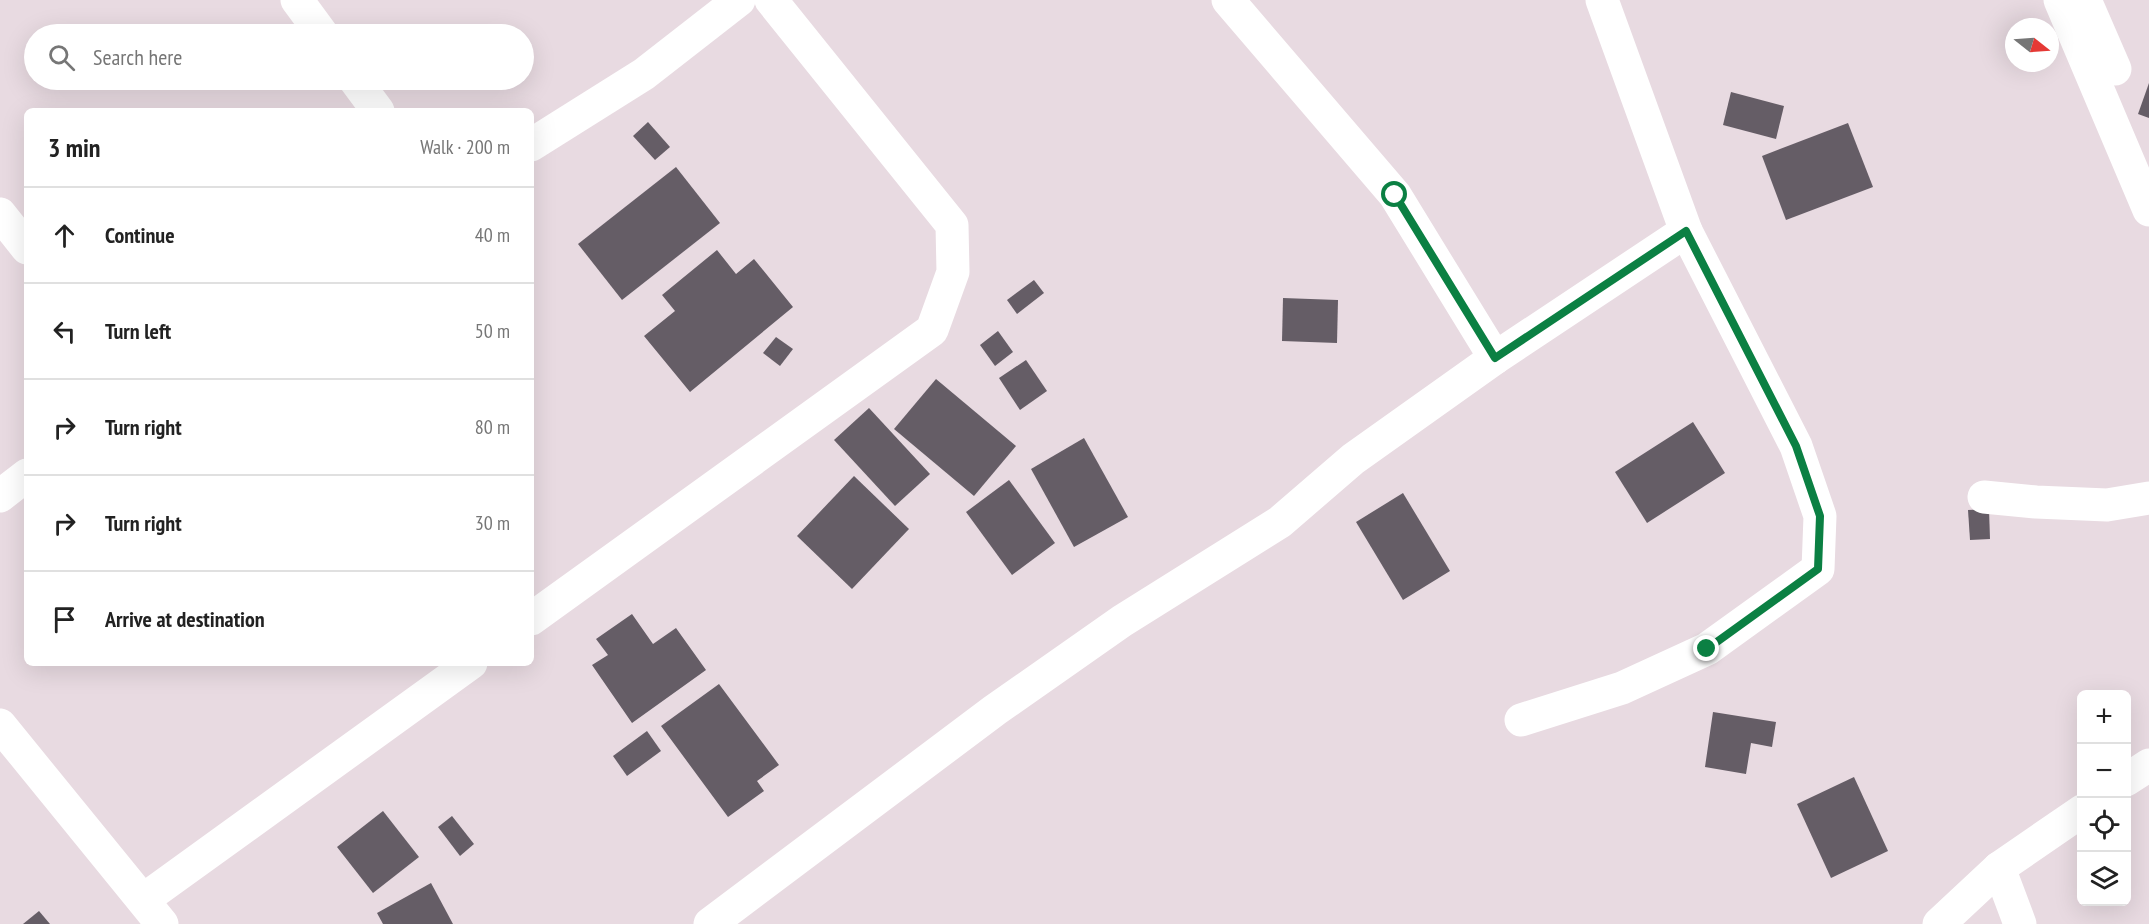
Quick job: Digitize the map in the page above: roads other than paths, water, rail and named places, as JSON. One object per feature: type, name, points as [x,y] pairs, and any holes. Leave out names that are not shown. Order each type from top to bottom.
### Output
[{"type":"street","points":[[297,0],[315,24]]},
{"type":"street","points":[[534,143],[644,74],[740,0]]},
{"type":"street","points":[[534,618],[932,330],[953,272],[952,225],[771,0]]},
{"type":"street","points":[[1228,0],[1395,195],[1495,358]]},
{"type":"street","points":[[1521,720],[1622,688],[1707,649],[1818,569],[1820,516],[1796,446],[1686,231],[1602,0]]},
{"type":"street","points":[[2060,0],[2149,210]]},
{"type":"street","points":[[2085,0],[2149,151]]},
{"type":"street","points":[[362,90],[376,108]]},
{"type":"street","points":[[0,214],[24,244]]},
{"type":"street","points":[[710,924],[995,710],[1122,621],[1281,522],[1353,459],[1495,358],[1686,231]]},
{"type":"street","points":[[0,496],[24,477]]},
{"type":"street","points":[[1984,497],[2107,505],[2149,498]]},
{"type":"street","points":[[0,725],[152,912],[467,666]]},
{"type":"street","points":[[2131,777],[2149,765]]},
{"type":"street","points":[[1939,924],[1999,868],[2077,814]]},
{"type":"street","points":[[1999,868],[2020,924]]}]
